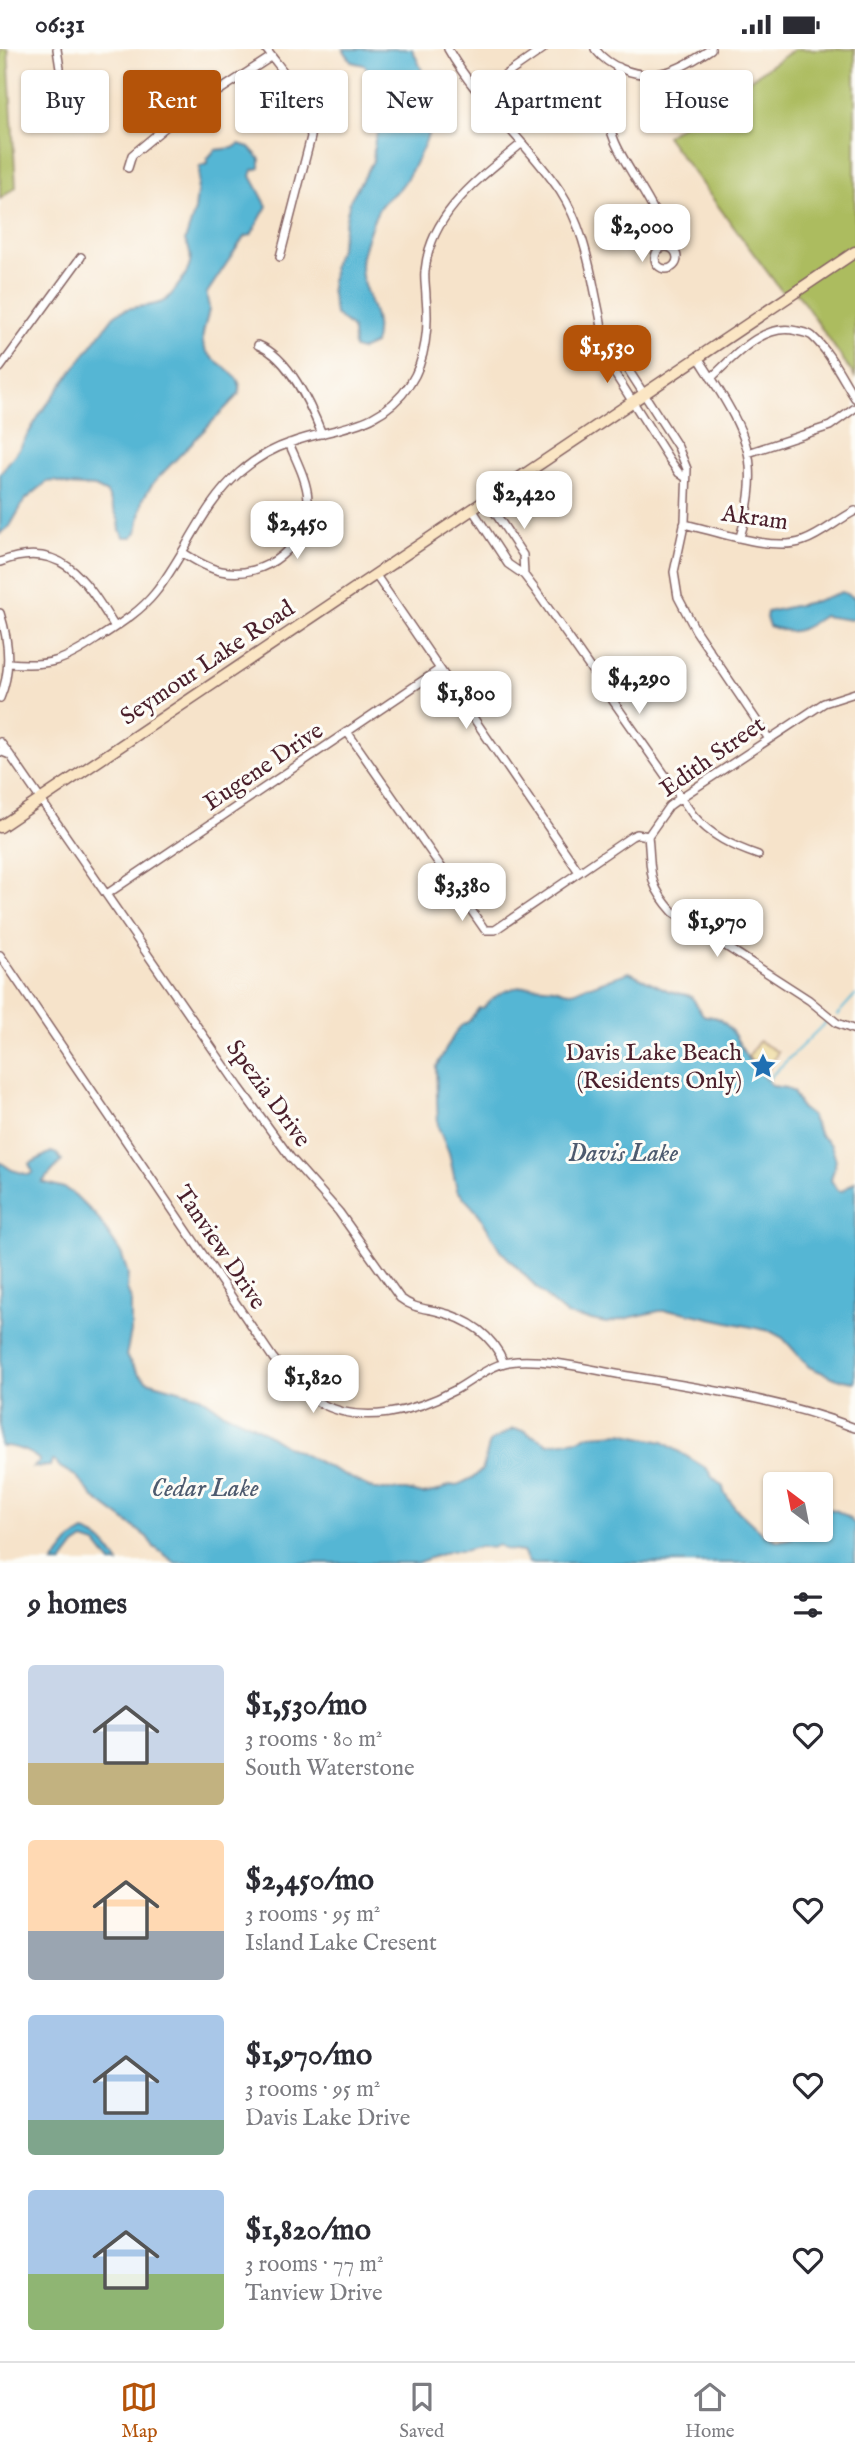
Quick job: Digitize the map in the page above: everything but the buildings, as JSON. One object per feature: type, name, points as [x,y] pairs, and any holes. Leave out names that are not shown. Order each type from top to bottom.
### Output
[{"type":"street","points":[[57,49],[60,70]]},
{"type":"street","points":[[265,49],[303,99],[311,137],[280,257]]},
{"type":"street","points":[[448,49],[471,84]]},
{"type":"street","points":[[513,70],[543,49]]},
{"type":"street","points":[[595,49],[619,67],[635,73],[657,75],[681,68],[711,49]]},
{"type":"street","points":[[128,168],[132,155],[174,120],[271,57]]},
{"type":"street","points":[[619,67],[608,104],[609,124],[620,152],[655,208],[665,235],[666,247]]},
{"type":"street","points":[[511,133],[561,192],[579,229],[587,254],[604,339],[603,355],[674,466],[686,478]]},
{"type":"street","points":[[9,663],[32,666],[60,661],[115,627],[153,596],[206,511],[228,484],[257,460],[289,443],[361,425],[399,398],[411,383],[424,349],[427,314],[425,274],[435,234],[461,196],[521,144]]},
{"type":"street","name":"Seymour Lake Road","points":[[0,827],[855,251]]},
{"type":"street","points":[[0,368],[81,257]]},
{"type":"street","points":[[711,378],[755,340],[779,328],[810,334],[825,351],[855,398]]},
{"type":"street","points":[[604,339],[613,347],[644,393],[678,447],[687,469],[684,524],[674,572],[678,597],[696,631],[769,739]]},
{"type":"street","points":[[258,345],[270,350],[279,359],[308,401],[322,434]]},
{"type":"street","points":[[698,357],[741,433],[748,453],[750,483],[740,537]]},
{"type":"street","points":[[748,453],[830,426],[855,408]]},
{"type":"street","points":[[182,552],[211,568],[236,573],[254,571],[286,554],[299,536],[308,502],[307,490],[289,443]]},
{"type":"street","points":[[486,499],[523,555],[524,575]]},
{"type":"street","points":[[472,509],[508,564],[524,575],[703,827],[716,837],[758,855]]},
{"type":"street","name":"Akram","points":[[684,524],[740,537],[789,544],[804,541],[855,511]]},
{"type":"street","points":[[0,562],[28,555],[41,556],[63,564],[82,577],[115,627]]},
{"type":"street","points":[[375,574],[579,872]]},
{"type":"street","points":[[0,613],[9,663],[0,698]]},
{"type":"street","name":"Eugene Drive","points":[[107,894],[440,669]]},
{"type":"street","name":"Edith Street","points":[[648,836],[669,806],[680,798],[824,703],[855,693]]},
{"type":"street","points":[[348,733],[485,930],[495,930],[632,836],[648,836],[649,874],[657,891],[673,912],[809,1000],[837,1023],[855,1030]]},
{"type":"street","name":"Spezia Drive","points":[[0,742],[239,1087],[290,1157],[339,1212],[401,1299],[420,1310],[463,1319],[479,1329],[500,1354],[504,1363]]},
{"type":"street","points":[[0,751],[10,755]]},
{"type":"street","name":"Tanview Drive","points":[[0,955],[273,1358],[289,1378],[316,1401],[338,1411],[375,1415],[410,1409],[445,1396],[493,1367],[516,1361],[560,1364],[755,1398],[794,1407],[855,1428]]},
{"type":"green space","points":[[0,49],[8,49],[16,187],[0,199]]},
{"type":"green space","points":[[795,49],[855,49],[855,377],[793,287],[783,293],[666,136],[670,133],[753,133],[753,77]]},
{"type":"sand","name":"Davis Lake Beach (Residents Only)","points":[[759,1041],[778,1052],[764,1076],[748,1057]]},
{"type":"water","points":[[343,49],[412,49],[422,70],[368,70],[364,65],[352,62]]},
{"type":"water","points":[[378,133],[429,133],[404,183],[380,207],[368,235],[361,265],[365,288],[376,320],[376,332],[374,344],[361,350],[354,348],[351,327],[335,314],[331,288],[334,263],[340,248],[350,200],[373,161]]},
{"type":"water","points":[[239,144],[249,147],[260,159],[260,168],[253,170],[251,176],[267,206],[251,235],[244,237],[207,293],[209,309],[203,341],[211,357],[238,381],[239,394],[153,483],[143,499],[137,532],[132,537],[124,537],[120,530],[107,493],[95,487],[55,481],[47,482],[25,500],[10,526],[0,534],[0,474],[40,414],[114,316],[125,310],[156,304],[169,298],[189,267],[189,248],[185,241],[195,210],[200,166],[207,164],[207,159],[215,150],[233,148]]},
{"type":"water","points":[[842,592],[855,598],[855,617],[851,620],[823,616],[792,631],[769,626],[767,612]]},
{"type":"water","name":"Davis Lake","points":[[629,972],[669,991],[691,996],[703,1015],[725,1023],[753,1066],[772,1086],[793,1092],[801,1108],[811,1116],[820,1135],[831,1145],[836,1160],[831,1180],[837,1190],[842,1191],[855,1182],[855,1382],[837,1379],[809,1367],[783,1338],[770,1331],[678,1311],[659,1311],[606,1323],[567,1315],[500,1250],[479,1214],[457,1190],[449,1153],[438,1127],[436,1067],[461,1026],[490,1000],[515,988],[534,986],[573,992]]},
{"type":"water","name":"Cedar Lake","points":[[51,1152],[57,1154],[62,1161],[42,1182],[64,1188],[75,1195],[97,1217],[121,1253],[128,1274],[127,1289],[131,1300],[131,1332],[126,1356],[147,1381],[200,1396],[223,1412],[256,1427],[286,1446],[375,1490],[406,1490],[423,1494],[450,1485],[456,1486],[482,1470],[490,1442],[513,1429],[526,1431],[548,1444],[578,1440],[590,1435],[621,1433],[663,1442],[707,1469],[723,1487],[735,1508],[763,1534],[763,1542],[833,1542],[833,1510],[844,1515],[855,1525],[855,1563],[529,1563],[523,1552],[507,1550],[498,1545],[491,1548],[481,1546],[450,1551],[416,1563],[176,1563],[154,1547],[147,1537],[93,1497],[77,1477],[56,1462],[52,1461],[50,1466],[33,1467],[40,1461],[32,1455],[16,1448],[0,1446],[0,1162],[12,1170],[29,1175],[33,1172],[29,1164]]},
{"type":"water","points":[[84,1532],[101,1541],[119,1563],[111,1563],[96,1544],[84,1540],[75,1546],[62,1563],[53,1563],[71,1540]]},
{"type":"waterway","points":[[837,1015],[855,995]]},
{"type":"waterway","points":[[768,1079],[826,1022]]},
{"type":"place","name":"Davis Lake Beach (Residents Only)","points":[[763,1066]]}]
